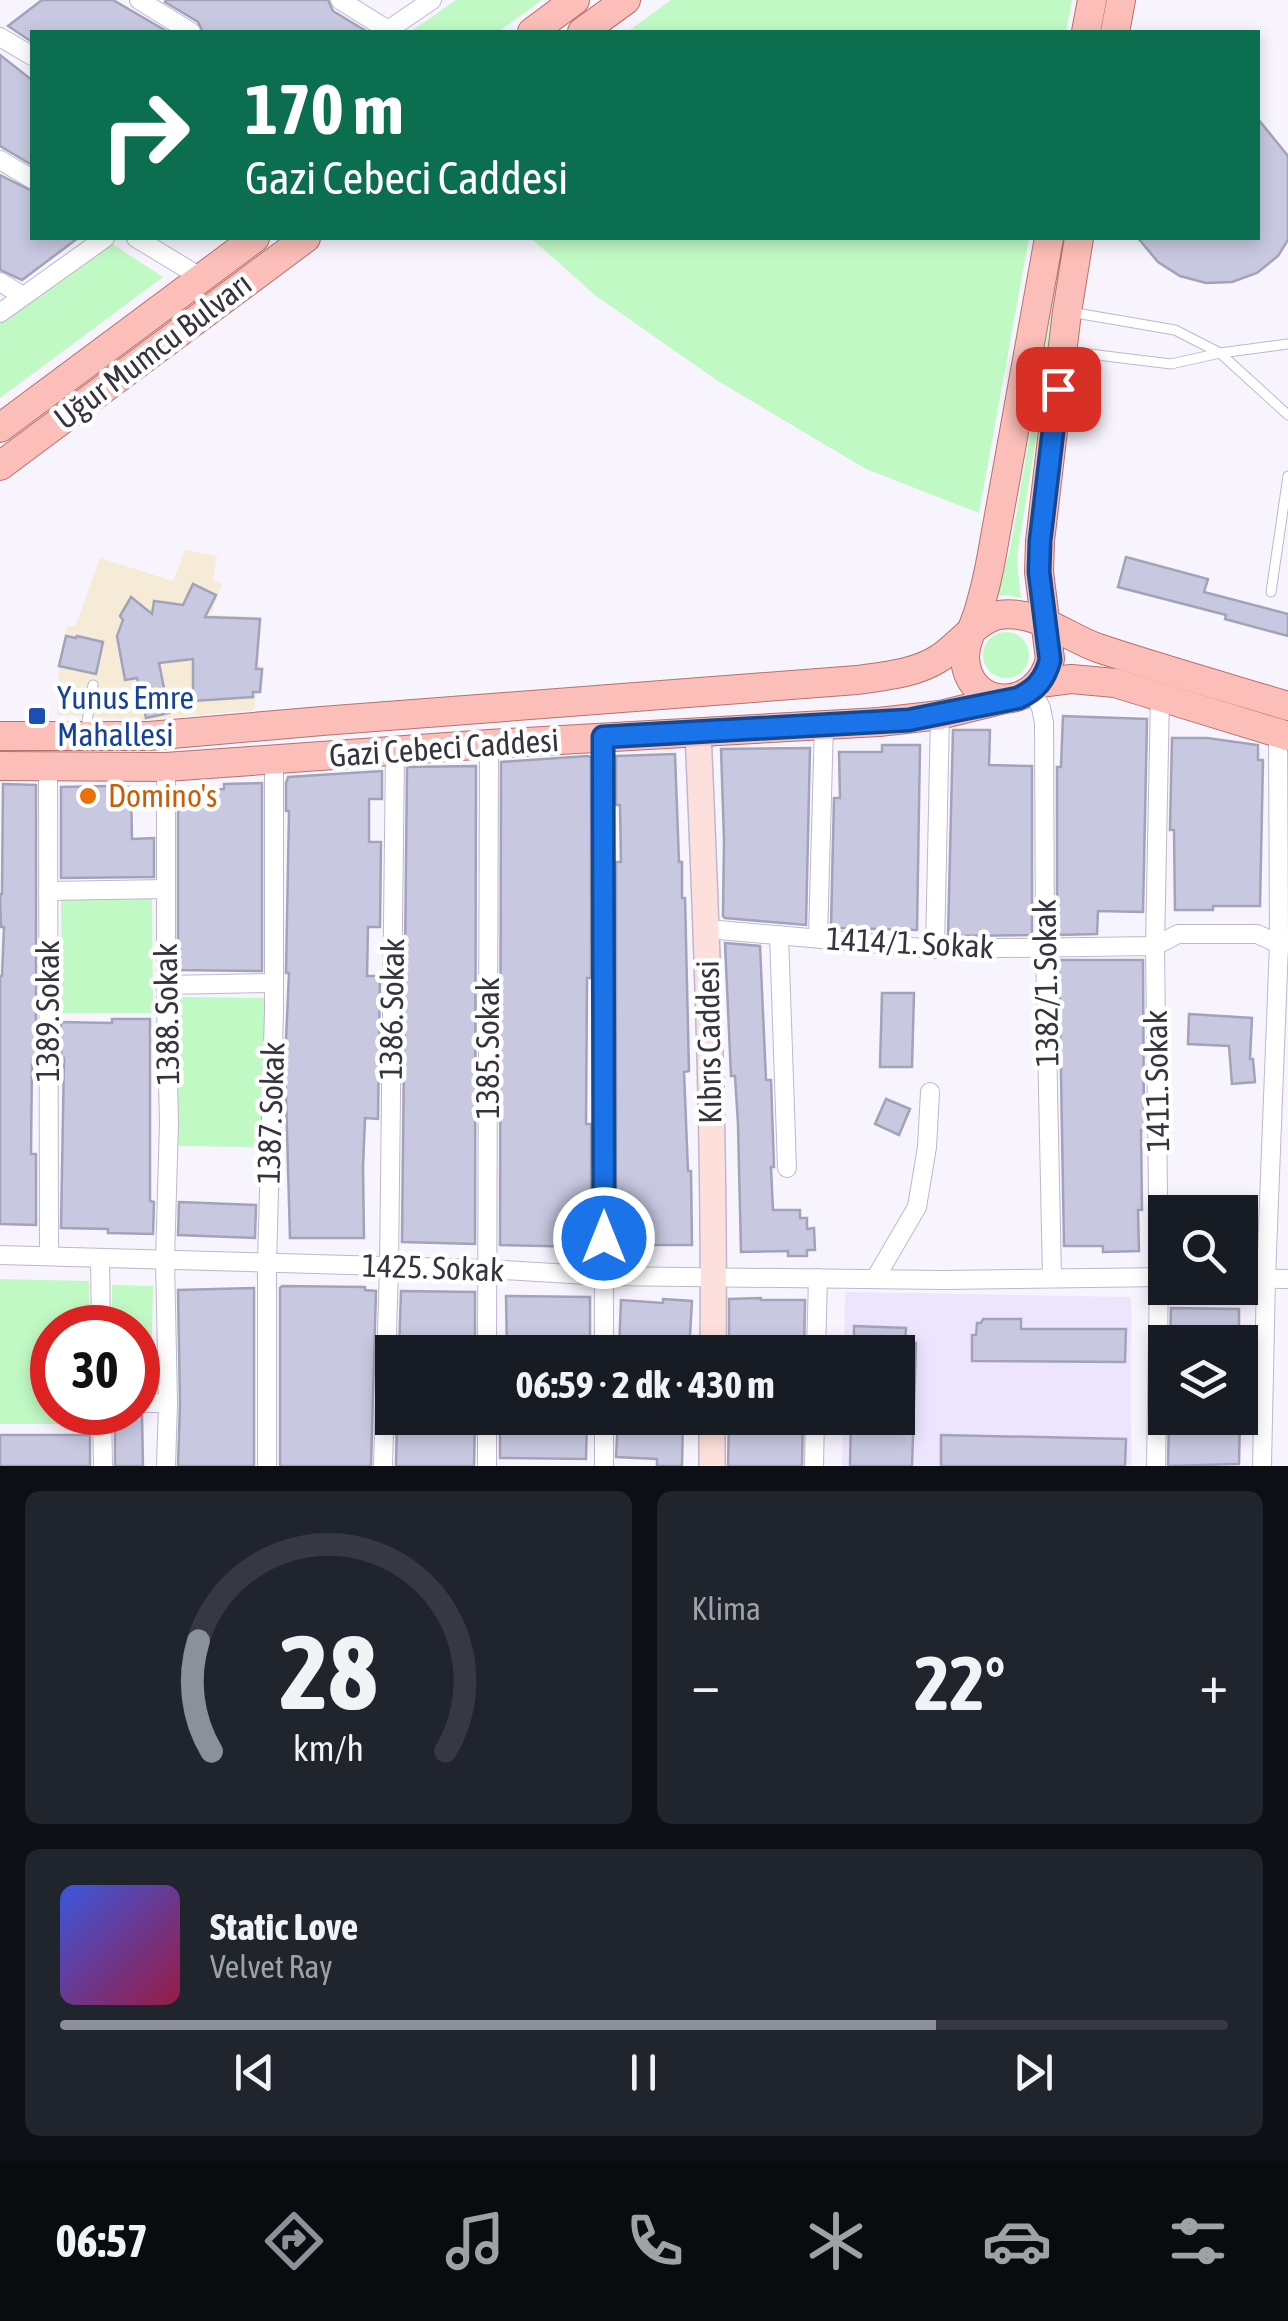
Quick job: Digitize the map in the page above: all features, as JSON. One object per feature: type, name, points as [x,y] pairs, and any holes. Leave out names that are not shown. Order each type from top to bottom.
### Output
[{"type":"main road","points":[[535,30],[576,0]]},
{"type":"main road","points":[[585,30],[626,0]]},
{"type":"main road","points":[[1086,30],[1092,0]]},
{"type":"main road","points":[[1114,30],[1121,0]]},
{"type":"main road","name":"Uğur Mumcu Bulvarı","points":[[0,428],[252,240]]},
{"type":"main road","name":"Uğur Mumcu Bulvarı","points":[[0,466],[303,240]]},
{"type":"main road","points":[[1049,240],[992,553],[965,652],[970,678],[979,690],[1005,699],[1018,698],[1036,687],[1050,660],[1039,572],[1040,541],[1079,240]]},
{"type":"main road","points":[[971,634],[984,620],[1000,614],[1029,617],[1092,646],[1288,706]]},
{"type":"main road","name":"Gazi Cebeci Caddesi","points":[[0,736],[167,735],[857,680],[915,670],[938,659],[971,634]]},
{"type":"main road","points":[[1036,687],[1089,679],[1115,683],[1283,735]]},
{"type":"main road","name":"Gazi Cebeci Caddesi","points":[[0,766],[166,767],[909,720],[1005,699]]},
{"type":"main road","name":"Kıbrıs Caddesi","points":[[698,732],[707,930],[713,1335]]},
{"type":"main road","points":[[712,1435],[712,1466]]},
{"type":"street","points":[[140,0],[187,30]]},
{"type":"street","points":[[340,0],[385,30]]},
{"type":"street","points":[[387,30],[432,0]]},
{"type":"street","points":[[0,37],[30,55]]},
{"type":"street","points":[[0,160],[30,178]]},
{"type":"street","points":[[0,313],[102,240]]},
{"type":"street","points":[[139,240],[202,278]]},
{"type":"street","points":[[0,282],[23,296]]},
{"type":"street","name":"1382/1. Sokak","points":[[1036,687],[1044,723],[1044,948],[1052,1277]]},
{"type":"street","name":"1411. Sokak","points":[[1160,696],[1155,946],[1160,1195]]},
{"type":"street","points":[[935,949],[940,714]]},
{"type":"street","points":[[818,938],[824,725]]},
{"type":"street","points":[[1262,1466],[1266,1278],[1283,944],[1283,735]]},
{"type":"street","points":[[603,737],[604,1335]]},
{"type":"street","name":"1385. Sokak","points":[[487,1335],[489,744]]},
{"type":"street","name":"1386. Sokak","points":[[383,1466],[395,752]]},
{"type":"street","name":"1387. Sokak","points":[[267,1466],[274,760]]},
{"type":"street","name":"1389. Sokak","points":[[48,766],[49,1256]]},
{"type":"street","name":"1388. Sokak","points":[[166,767],[166,1466]]},
{"type":"street","points":[[48,891],[166,889]]},
{"type":"street","name":"1414/1. Sokak","points":[[707,930],[935,949],[1155,946],[1178,934],[1257,934],[1283,944]]},
{"type":"street","points":[[779,935],[787,1168]]},
{"type":"street","points":[[166,984],[274,982]]},
{"type":"street","points":[[875,1279],[918,1208],[930,1092]]},
{"type":"street","name":"1425. Sokak","points":[[0,1255],[604,1276],[1148,1277]]},
{"type":"street","points":[[100,1258],[101,1305]]},
{"type":"street","points":[[816,1335],[818,1278]]},
{"type":"street","points":[[1258,1278],[1288,1280]]},
{"type":"street","name":"1411. Sokak","points":[[1156,1466],[1161,1305]]},
{"type":"street","points":[[160,1403],[168,1403]]},
{"type":"street","points":[[102,1435],[103,1466]]},
{"type":"street","points":[[487,1435],[487,1466]]},
{"type":"street","points":[[604,1435],[604,1466]]},
{"type":"street","points":[[814,1466],[815,1435]]},
{"type":"lane","points":[[1067,312],[1175,330],[1220,353],[1288,416]]},
{"type":"lane","points":[[1062,350],[1171,364],[1288,344]]},
{"type":"lane","points":[[1271,592],[1288,476]]},
{"type":"lane","points":[[84,737],[93,685]]},
{"type":"shaded area","points":[[185,550],[217,556],[213,579],[222,584],[211,615],[262,617],[258,665],[264,667],[262,693],[256,695],[254,710],[146,720],[57,715],[59,664],[65,634],[68,625],[75,627],[100,558],[173,581]]},
{"type":"shaded area","points":[[845,1292],[1131,1297],[1131,1466],[842,1466],[843,1435],[915,1435],[915,1335],[844,1335]]},
{"type":"green space","points":[[456,0],[542,0],[501,30],[413,30]]},
{"type":"green space","points":[[671,0],[1072,0],[1066,30],[630,30]]},
{"type":"green space","points":[[533,240],[1029,240],[979,513],[866,469],[718,381],[596,296]]},
{"type":"green space","points":[[1064,240],[1069,240],[1019,543],[1021,598],[997,596],[1011,545]]},
{"type":"green space","points":[[111,243],[163,277],[0,398],[0,320]]},
{"type":"green space","points":[[1006,632],[1023,638],[1029,655],[1023,672],[1006,678],[989,672],[983,655],[989,638]]},
{"type":"green space","points":[[61,896],[152,896],[153,1013],[62,1013]]},
{"type":"green space","points":[[174,997],[267,998],[265,1147],[172,1146]]},
{"type":"green space","points":[[0,1279],[89,1281],[89,1305],[30,1305],[30,1424],[0,1424]]},
{"type":"green space","points":[[112,1285],[153,1286],[153,1305],[112,1305]]},
{"type":"building","points":[[42,0],[113,0],[165,30],[30,30],[30,41],[8,26]]},
{"type":"building","points":[[328,0],[333,11],[364,30],[202,30],[198,22],[165,2]]},
{"type":"building","points":[[0,55],[30,78],[30,164],[0,146]]},
{"type":"building","points":[[1260,121],[1288,156],[1288,240],[1278,256],[1257,273],[1232,282],[1206,283],[1180,276],[1158,262],[1140,240],[1260,240]]},
{"type":"building","points":[[0,175],[30,190],[30,240],[75,240],[22,280],[0,270]]},
{"type":"building","points":[[1126,557],[1208,579],[1204,592],[1288,614],[1288,636],[1225,619],[1226,615],[1118,587]]},
{"type":"building","points":[[193,584],[216,595],[205,617],[260,619],[256,669],[262,669],[260,692],[253,692],[253,697],[193,701],[193,659],[159,663],[169,713],[146,718],[137,678],[125,680],[117,636],[123,620],[120,616],[131,597],[152,614],[154,601],[183,605]]},
{"type":"building","points":[[66,636],[103,642],[96,674],[59,666]]},
{"type":"building","points":[[1063,716],[1147,719],[1143,912],[1098,911],[1097,934],[1057,935],[1057,767],[1061,767]]},
{"type":"building","points":[[953,730],[990,730],[989,765],[1032,766],[1032,935],[948,936]]},
{"type":"building","points":[[1172,738],[1258,745],[1258,760],[1263,760],[1260,906],[1175,910],[1174,830],[1170,830]]},
{"type":"building","points":[[882,745],[920,745],[917,930],[836,928],[831,926],[834,798],[840,798],[839,752],[882,752]]},
{"type":"building","points":[[810,748],[806,925],[725,918],[721,749]]},
{"type":"building","points":[[675,754],[679,862],[685,898],[689,1071],[684,1072],[692,1245],[616,1245],[616,862],[621,862],[616,756]]},
{"type":"building","points":[[591,757],[591,978],[587,978],[586,1124],[591,1124],[591,1244],[500,1245],[501,762]]},
{"type":"building","points":[[476,766],[475,1244],[402,1242],[407,767]]},
{"type":"building","points":[[382,771],[382,799],[369,799],[369,842],[381,842],[380,927],[368,927],[367,976],[380,976],[378,1119],[365,1118],[364,1238],[290,1238],[285,1062],[289,973],[286,783],[288,777]]},
{"type":"building","points":[[262,783],[262,971],[178,970],[178,791]]},
{"type":"building","points":[[3,784],[36,785],[36,1057],[32,1059],[31,1154],[36,1154],[36,1225],[0,1224]]},
{"type":"building","points":[[61,787],[131,787],[132,839],[154,838],[154,877],[61,878]]},
{"type":"building","points":[[725,943],[760,946],[766,1080],[771,1080],[773,1210],[800,1210],[800,1218],[807,1218],[807,1229],[814,1228],[815,1250],[807,1250],[807,1256],[788,1256],[788,1251],[741,1252],[738,1124],[735,1076],[731,1076]]},
{"type":"building","points":[[1059,960],[1143,960],[1144,1130],[1139,1251],[1103,1252],[1103,1246],[1064,1246]]},
{"type":"building","points":[[882,993],[914,993],[912,1067],[880,1067]]},
{"type":"building","points":[[1189,1014],[1252,1018],[1250,1059],[1255,1082],[1232,1084],[1229,1046],[1188,1044]]},
{"type":"building","points":[[112,1019],[150,1019],[153,1234],[61,1228],[61,1022],[112,1023]]},
{"type":"building","points":[[886,1099],[910,1109],[899,1135],[875,1124]]},
{"type":"building","points":[[179,1202],[256,1205],[255,1238],[178,1235]]},
{"type":"building","points":[[282,1286],[365,1287],[376,1291],[371,1466],[280,1466]]},
{"type":"building","points":[[254,1288],[254,1466],[178,1466],[178,1290]]},
{"type":"building","points":[[401,1291],[475,1292],[475,1335],[400,1335]]},
{"type":"building","points":[[506,1296],[590,1297],[590,1335],[507,1335]]},
{"type":"building","points":[[663,1299],[692,1301],[690,1335],[620,1335],[621,1300],[663,1303]]},
{"type":"building","points":[[729,1299],[805,1300],[804,1335],[729,1335]]},
{"type":"building","points":[[1171,1308],[1239,1309],[1239,1325],[1170,1325]]},
{"type":"building","points":[[983,1319],[1021,1319],[1021,1329],[1126,1329],[1125,1362],[972,1361],[972,1335],[976,1335],[977,1323]]},
{"type":"building","points":[[854,1326],[906,1328],[906,1335],[854,1335]]},
{"type":"building","points":[[0,1435],[90,1435],[90,1466],[0,1466]]},
{"type":"building","points":[[115,1435],[142,1435],[143,1466],[115,1466]]},
{"type":"building","points":[[397,1435],[475,1435],[474,1466],[396,1466]]},
{"type":"building","points":[[500,1435],[587,1435],[586,1459],[500,1458]]},
{"type":"building","points":[[617,1435],[683,1435],[682,1466],[657,1466],[657,1459],[616,1457]]},
{"type":"building","points":[[729,1435],[803,1435],[802,1466],[728,1466]]},
{"type":"building","points":[[851,1435],[913,1435],[912,1466],[850,1466]]},
{"type":"building","points":[[941,1435],[1126,1439],[1125,1466],[941,1466]]},
{"type":"building","points":[[1169,1435],[1240,1435],[1239,1464],[1168,1466]]},
{"type":"place","name":"Yunus Emre Mahallesi","points":[[37,716]]},
{"type":"place","name":"Domino's","points":[[88,796]]},
{"type":"route","points":[[604,1238],[603,737],[909,720],[1018,698],[1030,692],[1047,672],[1050,660],[1039,572],[1058,389]]}]
